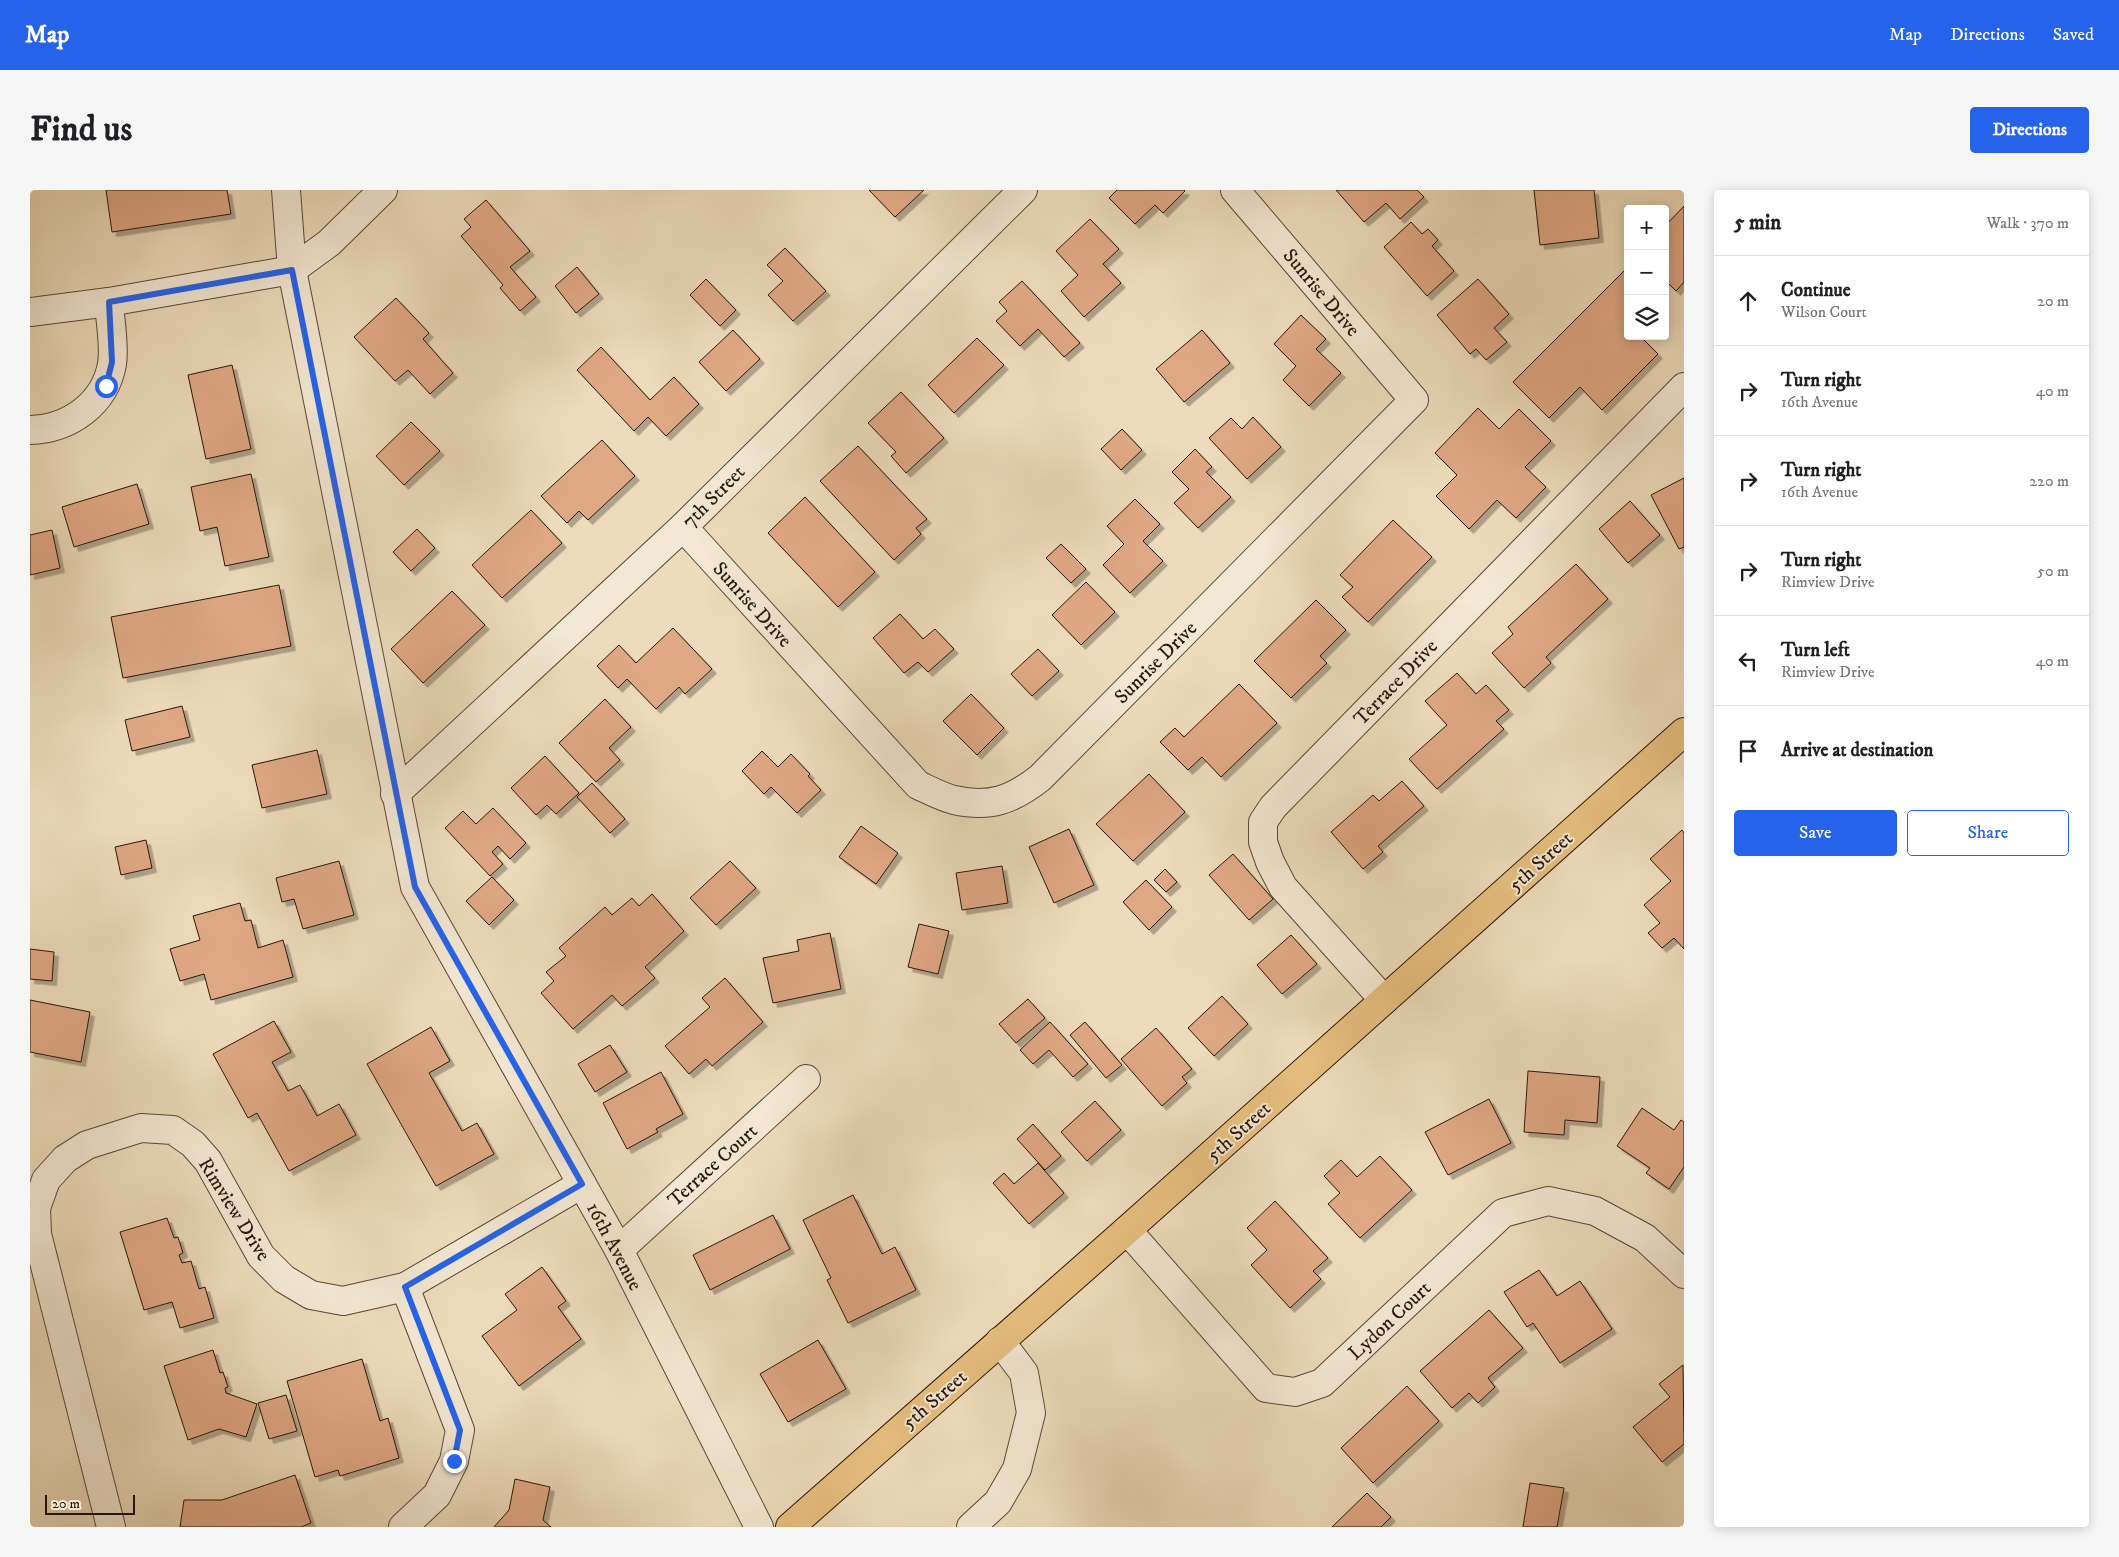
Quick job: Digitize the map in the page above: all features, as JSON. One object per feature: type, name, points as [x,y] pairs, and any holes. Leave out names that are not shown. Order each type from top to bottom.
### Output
[{"type":"main road","name":"5th Street","points":[[790,1527],[1384,1000],[1681,740]]},
{"type":"street","name":"16th Avenue","points":[[286,190],[292,270],[415,887],[618,1250],[759,1527]]},
{"type":"street","points":[[30,312],[109,302],[292,270],[328,243],[383,190]]},
{"type":"street","name":"7th Street","points":[[395,794],[683,527],[1023,190]]},
{"type":"street","name":"Sunrise Drive","points":[[683,527],[918,785],[953,800],[992,803],[1022,792],[1040,778],[1414,400],[1235,190]]},
{"type":"street","points":[[30,430],[46,430],[85,412],[106,386],[112,362],[109,302]]},
{"type":"street","name":"Terrace Drive","points":[[1384,1000],[1284,887],[1270,862],[1263,842],[1263,822],[1273,807],[1684,387]]},
{"type":"street","name":"Terrace Court","points":[[618,1250],[806,1080]]},
{"type":"street","name":"Rimview Drive","points":[[110,1527],[37,1234],[36,1208],[46,1180],[66,1159],[87,1145],[141,1128],[174,1130],[193,1144],[208,1161],[261,1256],[284,1279],[311,1295],[342,1301],[405,1287],[582,1184]]},
{"type":"street","name":"Lydon Court","points":[[1127,1230],[1266,1388],[1295,1392],[1322,1383],[1503,1213],[1548,1201],[1596,1210],[1645,1238],[1684,1274]]},
{"type":"street","points":[[403,1527],[437,1495],[454,1461],[460,1430],[405,1287]]},
{"type":"street","points":[[971,1527],[998,1502],[1017,1469],[1031,1413],[1024,1373],[1000,1341]]},
{"type":"building","points":[[106,190],[227,190],[231,214],[112,232]]},
{"type":"building","points":[[869,190],[924,190],[895,217]]},
{"type":"building","points":[[1117,190],[1185,191],[1163,213],[1155,205],[1135,224],[1109,198]]},
{"type":"building","points":[[1336,190],[1417,190],[1424,197],[1400,219],[1386,203],[1364,222]]},
{"type":"building","points":[[1534,190],[1594,190],[1599,238],[1540,245]]},
{"type":"building","points":[[486,200],[530,251],[510,267],[536,297],[520,311],[500,288],[503,285],[461,236],[471,227],[464,219]]},
{"type":"building","points":[[1684,206],[1684,282],[1676,291],[1669,284],[1669,222]]},
{"type":"building","points":[[1090,219],[1119,249],[1103,264],[1121,283],[1084,317],[1061,291],[1078,275],[1056,251]]},
{"type":"building","points":[[1411,222],[1422,234],[1428,229],[1438,240],[1432,246],[1454,271],[1427,296],[1384,247]]},
{"type":"building","points":[[785,248],[826,291],[793,321],[768,295],[783,281],[767,265]]},
{"type":"building","points":[[577,267],[599,294],[576,313],[555,286]]},
{"type":"building","points":[[1624,271],[1624,340],[1644,340],[1658,354],[1602,410],[1580,387],[1549,418],[1513,382]]},
{"type":"building","points":[[706,279],[736,310],[720,326],[690,295]]},
{"type":"building","points":[[1478,279],[1509,314],[1494,328],[1507,342],[1486,360],[1476,349],[1470,354],[1437,315]]},
{"type":"building","points":[[1022,281],[1080,343],[1064,357],[1038,329],[1020,346],[996,321],[1007,311],[999,302]]},
{"type":"building","points":[[396,298],[429,333],[423,339],[453,373],[430,394],[408,370],[395,381],[354,337]]},
{"type":"building","points":[[1301,315],[1326,339],[1316,349],[1341,373],[1309,406],[1283,380],[1296,366],[1274,344]]},
{"type":"building","points":[[733,330],[760,359],[726,391],[699,362]]},
{"type":"building","points":[[1202,330],[1230,363],[1184,402],[1156,369]]},
{"type":"building","points":[[977,338],[1004,365],[954,413],[928,385]]},
{"type":"building","points":[[601,347],[650,400],[674,377],[699,404],[666,436],[648,417],[634,431],[577,370]]},
{"type":"building","points":[[232,365],[251,449],[206,459],[188,375]]},
{"type":"building","points":[[901,392],[944,438],[906,473],[891,456],[896,452],[868,423]]},
{"type":"building","points":[[1478,408],[1499,429],[1519,409],[1551,441],[1525,467],[1546,487],[1516,518],[1497,500],[1469,529],[1436,496],[1457,475],[1435,453]]},
{"type":"building","points":[[1253,417],[1281,447],[1247,479],[1209,438],[1231,418],[1242,429]]},
{"type":"building","points":[[411,422],[440,451],[404,485],[376,456]]},
{"type":"building","points":[[1122,429],[1142,450],[1121,470],[1101,449]]},
{"type":"building","points":[[602,440],[635,476],[588,520],[579,511],[567,523],[541,496]]},
{"type":"building","points":[[858,446],[927,519],[916,528],[921,534],[894,560],[820,481]]},
{"type":"building","points":[[1195,449],[1212,467],[1206,472],[1231,497],[1198,528],[1174,503],[1189,489],[1172,472]]},
{"type":"building","points":[[251,474],[269,557],[225,566],[217,527],[200,531],[191,487]]},
{"type":"building","points":[[1684,478],[1684,547],[1679,549],[1651,495]]},
{"type":"building","points":[[137,484],[149,524],[74,547],[62,507]]},
{"type":"building","points":[[805,497],[875,572],[838,607],[768,533]]},
{"type":"building","points":[[1135,499],[1160,524],[1143,541],[1163,561],[1130,593],[1103,565],[1124,544],[1107,526]]},
{"type":"building","points":[[1630,501],[1660,535],[1628,563],[1599,529]]},
{"type":"building","points":[[531,510],[562,543],[502,598],[472,565]]},
{"type":"building","points":[[1393,520],[1432,557],[1368,622],[1342,597],[1353,587],[1340,575]]},
{"type":"building","points":[[417,529],[435,548],[411,571],[393,552]]},
{"type":"building","points":[[52,530],[60,568],[30,575],[30,535]]},
{"type":"building","points":[[1061,544],[1086,569],[1071,583],[1046,558]]},
{"type":"building","points":[[1576,564],[1608,599],[1546,657],[1551,663],[1524,688],[1492,653],[1513,634],[1508,627]]},
{"type":"building","points":[[1086,582],[1115,612],[1081,645],[1052,615]]},
{"type":"building","points":[[279,585],[291,646],[123,678],[111,617]]},
{"type":"building","points":[[452,591],[485,625],[423,683],[391,649]]},
{"type":"building","points":[[1316,600],[1346,630],[1320,656],[1327,663],[1291,698],[1254,661]]},
{"type":"building","points":[[900,614],[923,639],[935,629],[954,649],[928,672],[918,662],[904,673],[873,638]]},
{"type":"building","points":[[673,628],[712,669],[685,694],[679,687],[656,709],[627,679],[618,688],[597,666],[619,645],[636,663]]},
{"type":"building","points":[[1038,649],[1059,671],[1032,696],[1011,674]]},
{"type":"building","points":[[1457,673],[1476,694],[1486,685],[1509,710],[1496,721],[1504,729],[1437,789],[1409,759],[1447,725],[1425,701]]},
{"type":"building","points":[[1239,684],[1277,723],[1221,777],[1202,757],[1188,770],[1160,742],[1175,728],[1184,737]]},
{"type":"building","points":[[971,694],[1004,728],[977,755],[943,721]]},
{"type":"building","points":[[605,699],[631,727],[609,748],[620,760],[596,782],[559,743]]},
{"type":"building","points":[[182,706],[190,737],[132,751],[125,720]]},
{"type":"building","points":[[317,750],[327,794],[262,808],[252,765]]},
{"type":"building","points":[[762,751],[778,767],[791,754],[810,774],[808,776],[821,790],[797,813],[771,787],[764,794],[742,771]]},
{"type":"building","points":[[545,756],[579,793],[556,814],[547,805],[536,815],[511,788]]},
{"type":"building","points":[[1149,774],[1185,812],[1133,861],[1096,824]]},
{"type":"building","points":[[1402,781],[1424,806],[1378,846],[1383,852],[1363,869],[1331,832],[1373,795],[1379,801]]},
{"type":"building","points":[[592,783],[625,819],[610,833],[577,797]]},
{"type":"building","points":[[493,808],[526,843],[510,859],[498,846],[492,852],[503,864],[490,876],[445,828],[463,811],[476,824]]},
{"type":"building","points":[[861,826],[898,853],[876,884],[839,857]]},
{"type":"building","points":[[1069,829],[1094,885],[1054,903],[1029,847]]},
{"type":"building","points":[[1682,830],[1684,833],[1684,949],[1674,938],[1662,948],[1648,933],[1660,923],[1644,905],[1671,881],[1650,859]]},
{"type":"building","points":[[146,840],[152,868],[121,875],[115,847]]},
{"type":"building","points":[[1233,854],[1273,899],[1249,920],[1209,875]]},
{"type":"building","points":[[339,861],[354,915],[303,929],[294,899],[282,902],[276,878]]},
{"type":"building","points":[[730,861],[756,888],[716,925],[690,898]]},
{"type":"building","points":[[1002,866],[1008,903],[962,910],[956,873]]},
{"type":"building","points":[[1165,869],[1177,882],[1166,892],[1154,880]]},
{"type":"building","points":[[492,877],[514,900],[489,925],[466,901]]},
{"type":"building","points":[[1146,880],[1172,907],[1149,930],[1123,902]]},
{"type":"building","points":[[652,894],[684,931],[645,967],[655,978],[622,1006],[612,995],[573,1029],[541,993],[554,981],[546,972],[566,956],[559,948],[605,907],[612,915],[632,898],[639,906]]},
{"type":"building","points":[[240,903],[245,921],[251,920],[258,948],[283,940],[293,977],[211,1000],[204,974],[180,981],[170,949],[200,940],[193,916]]},
{"type":"building","points":[[919,924],[949,931],[938,974],[908,967]]},
{"type":"building","points":[[830,933],[841,989],[773,1003],[763,958],[799,951],[797,940]]},
{"type":"building","points":[[1291,935],[1317,964],[1282,994],[1257,965]]},
{"type":"building","points":[[30,949],[54,952],[52,981],[30,979]]},
{"type":"building","points":[[725,978],[763,1022],[712,1066],[706,1059],[689,1074],[665,1046],[710,1007],[702,998]]},
{"type":"building","points":[[1222,996],[1248,1024],[1214,1056],[1188,1028]]},
{"type":"building","points":[[1028,999],[1045,1018],[1016,1043],[999,1024]]},
{"type":"building","points":[[30,1000],[90,1012],[81,1062],[30,1052]]},
{"type":"building","points":[[274,1021],[291,1052],[272,1062],[288,1091],[300,1085],[317,1116],[339,1104],[356,1135],[289,1171],[257,1113],[248,1118],[213,1054]]},
{"type":"building","points":[[1050,1022],[1088,1064],[1073,1077],[1049,1050],[1033,1064],[1020,1050]]},
{"type":"building","points":[[1085,1022],[1122,1065],[1106,1078],[1070,1035]]},
{"type":"building","points":[[431,1027],[450,1061],[429,1073],[462,1131],[477,1123],[494,1154],[436,1186],[367,1064]]},
{"type":"building","points":[[1156,1028],[1192,1069],[1182,1077],[1187,1083],[1162,1106],[1121,1059]]},
{"type":"building","points":[[610,1045],[627,1072],[595,1092],[578,1064]]},
{"type":"building","points":[[1528,1071],[1600,1077],[1597,1123],[1565,1120],[1564,1135],[1524,1132]]},
{"type":"building","points":[[661,1072],[683,1114],[656,1129],[658,1132],[627,1149],[603,1103]]},
{"type":"building","points":[[1489,1099],[1511,1143],[1448,1175],[1425,1132]]},
{"type":"building","points":[[1095,1101],[1121,1130],[1087,1161],[1061,1132]]},
{"type":"building","points":[[1642,1108],[1674,1130],[1681,1120],[1684,1122],[1684,1167],[1669,1189],[1646,1173],[1650,1168],[1617,1146]]},
{"type":"building","points":[[1033,1124],[1061,1156],[1045,1170],[1017,1139]]},
{"type":"building","points":[[1380,1156],[1412,1190],[1360,1238],[1328,1204],[1340,1193],[1324,1176],[1341,1160],[1357,1177]]},
{"type":"building","points":[[1038,1163],[1064,1193],[1029,1224],[993,1183],[1004,1173],[1014,1184]]},
{"type":"building","points":[[853,1195],[882,1254],[895,1247],[916,1290],[848,1323],[827,1280],[831,1278],[803,1220]]},
{"type":"building","points":[[1275,1201],[1328,1258],[1313,1271],[1321,1279],[1290,1308],[1251,1265],[1267,1250],[1247,1228]]},
{"type":"building","points":[[773,1215],[790,1249],[710,1290],[693,1255]]},
{"type":"building","points":[[167,1218],[174,1238],[178,1237],[183,1253],[179,1255],[182,1263],[191,1261],[199,1289],[205,1287],[214,1318],[180,1328],[172,1302],[144,1310],[120,1232]]},
{"type":"building","points":[[542,1267],[566,1301],[558,1307],[581,1339],[519,1386],[482,1336],[517,1310],[505,1294]]},
{"type":"building","points":[[1539,1270],[1557,1296],[1580,1281],[1612,1329],[1560,1363],[1533,1323],[1527,1327],[1504,1292]]},
{"type":"building","points":[[1489,1310],[1523,1348],[1488,1378],[1495,1387],[1478,1403],[1469,1393],[1452,1408],[1420,1371]]},
{"type":"building","points":[[818,1340],[846,1389],[788,1422],[760,1374]]},
{"type":"building","points":[[213,1350],[220,1373],[223,1372],[228,1387],[225,1388],[226,1393],[257,1404],[246,1437],[219,1429],[188,1440],[164,1366]]},
{"type":"building","points":[[362,1359],[380,1421],[388,1418],[399,1458],[340,1476],[338,1470],[315,1477],[287,1381]]},
{"type":"building","points":[[1683,1365],[1684,1444],[1662,1462],[1633,1427],[1670,1397],[1659,1384]]},
{"type":"building","points":[[1407,1386],[1439,1421],[1373,1483],[1341,1448]]},
{"type":"building","points":[[286,1395],[297,1431],[269,1439],[258,1403]]},
{"type":"building","points":[[295,1475],[311,1523],[301,1527],[180,1527],[184,1500],[222,1500]]},
{"type":"building","points":[[515,1479],[550,1487],[543,1520],[551,1527],[494,1527],[509,1510]]},
{"type":"building","points":[[1530,1483],[1564,1488],[1557,1527],[1523,1527]]},
{"type":"building","points":[[1367,1493],[1391,1517],[1381,1527],[1332,1527]]},
{"type":"route","points":[[106,386],[112,362],[109,302],[292,270],[415,887],[582,1184],[405,1287],[460,1430],[454,1461]]}]
